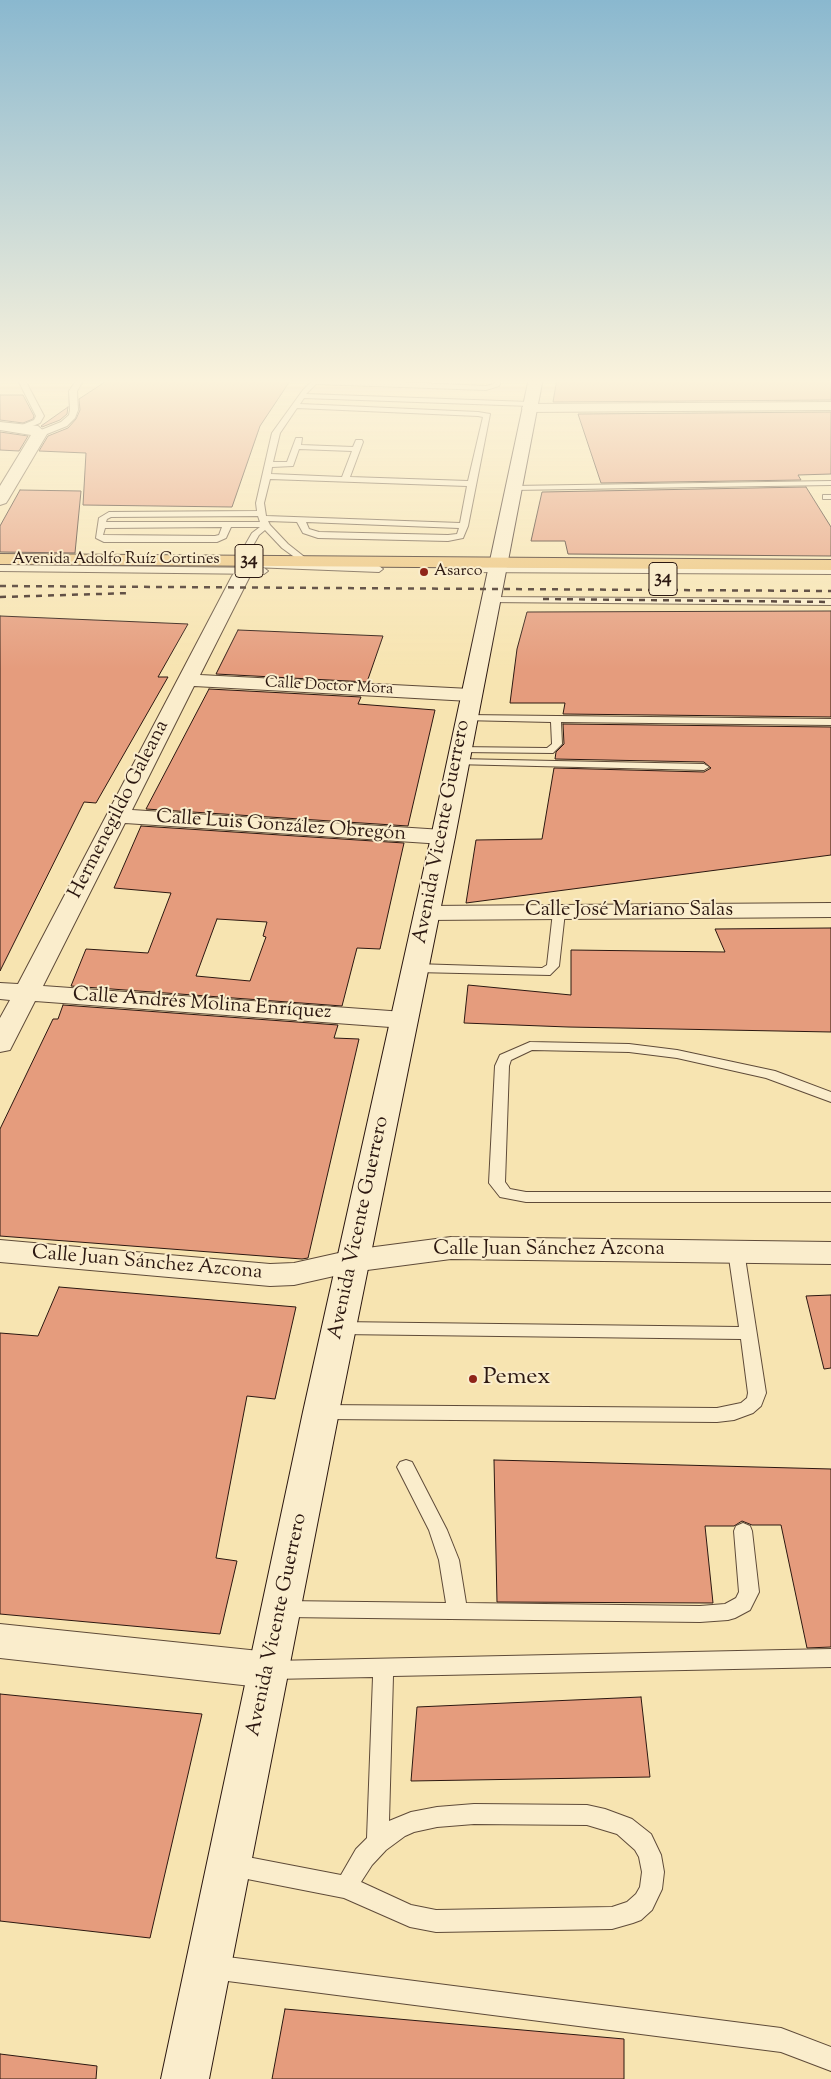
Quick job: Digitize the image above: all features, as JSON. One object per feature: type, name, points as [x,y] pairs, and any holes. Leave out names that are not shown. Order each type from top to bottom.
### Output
[{"type":"main road","name":"Avenida Adolfo Ruíz Cortines","points":[[0,559],[241,568],[496,571],[831,580]]},
{"type":"main road","name":"Avenida Adolfo Ruíz Cortines","points":[[0,575],[241,568],[304,561],[496,571],[831,565]]},
{"type":"street","name":"Avenida Vicente Guerrero","points":[[186,2079],[338,1328],[443,837],[516,475]]},
{"type":"street","points":[[0,500],[6,477]]},
{"type":"street","name":"Hermenegildo Galeana","points":[[0,1044],[13,992],[119,816],[241,568]]},
{"type":"street","name":"Calle Doctor Mora","points":[[187,680],[468,707]]},
{"type":"street","name":"Calle Luis González Obregón","points":[[119,816],[443,837]]},
{"type":"street","name":"Calle José Mariano Salas","points":[[426,913],[831,910]]},
{"type":"street","name":"Calle Andrés Molina Enríquez","points":[[13,992],[404,1020]]},
{"type":"street","name":"Calle Juan Sánchez Azcona","points":[[0,1252],[270,1275],[294,1274],[352,1261],[451,1248],[831,1253]]},
{"type":"street","points":[[0,1640],[269,1670]]},
{"type":"lane","points":[[345,479],[347,475]]},
{"type":"lane","points":[[300,519],[306,531],[318,535],[448,538],[460,536],[464,526],[473,475]]},
{"type":"lane","points":[[304,561],[285,546],[263,520],[260,503],[266,476],[471,484]]},
{"type":"lane","points":[[513,488],[831,483]]},
{"type":"lane","points":[[227,525],[223,536],[212,540],[101,538],[99,536],[103,518],[114,515],[263,520],[300,519],[464,526]]},
{"type":"lane","points":[[102,525],[227,525],[263,520]]},
{"type":"lane","points":[[241,568],[263,520]]},
{"type":"lane","points":[[0,563],[252,565],[379,572],[0,568]]},
{"type":"lane","points":[[496,571],[831,576]]},
{"type":"lane","points":[[469,572],[831,571]]},
{"type":"lane","points":[[490,600],[831,602]]},
{"type":"lane","points":[[468,707],[556,719],[831,722]]},
{"type":"lane","points":[[458,756],[549,751],[557,744],[556,719]]},
{"type":"lane","points":[[458,756],[704,768]]},
{"type":"lane","points":[[415,968],[545,972],[553,966],[559,912]]},
{"type":"lane","points":[[831,1097],[770,1074],[677,1054],[629,1048],[530,1046],[505,1058],[502,1066],[497,1183],[506,1193],[526,1197],[831,1197]]},
{"type":"lane","points":[[321,1412],[717,1415],[734,1413],[747,1408],[755,1401],[757,1393],[736,1251]]},
{"type":"lane","points":[[338,1328],[748,1333]]},
{"type":"lane","points":[[406,1467],[438,1530],[449,1560],[457,1612]]},
{"type":"lane","points":[[281,1609],[700,1614],[728,1612],[743,1604],[749,1592],[743,1531]]},
{"type":"lane","points":[[269,1670],[831,1658]]},
{"type":"lane","points":[[378,1842],[382,1667]]},
{"type":"lane","points":[[229,1864],[346,1887],[410,1916],[436,1921],[476,1922],[612,1918],[633,1912],[644,1902],[651,1889],[653,1872],[650,1855],[643,1842],[624,1826],[605,1818],[587,1815],[474,1814],[437,1817],[411,1822],[397,1828],[378,1842],[364,1857],[346,1887]]},
{"type":"lane","points":[[209,1966],[781,2040],[831,2059]]},
{"type":"building","points":[[85,475],[243,475],[232,507],[83,505]]},
{"type":"building","points":[[598,475],[798,475],[801,480],[601,483]]},
{"type":"building","points":[[806,487],[831,527],[831,556],[568,554],[565,541],[531,541],[542,492]]},
{"type":"building","points":[[20,490],[81,491],[75,553],[0,552],[0,526]]},
{"type":"building","points":[[831,611],[831,717],[563,714],[565,703],[510,703],[517,649],[527,612]]},
{"type":"building","points":[[0,616],[188,624],[158,677],[168,677],[96,803],[84,802],[0,971]]},
{"type":"building","points":[[238,630],[383,636],[367,682],[216,674]]},
{"type":"building","points":[[209,689],[361,697],[358,704],[435,710],[408,826],[146,809]]},
{"type":"building","points":[[563,724],[831,727],[831,855],[466,903],[476,840],[542,839],[554,768],[704,772],[711,768],[704,762],[555,759],[556,752],[564,744]]},
{"type":"building","points":[[141,826],[404,843],[380,949],[357,948],[342,1006],[71,986],[86,949],[148,953],[171,893],[114,888]],"holes":[[[217,919],[267,922],[263,936],[266,937],[250,981],[196,976]]]},
{"type":"building","points":[[831,928],[831,1032],[464,1023],[468,985],[571,995],[571,950],[725,952],[715,929]]},
{"type":"building","points":[[63,1005],[338,1025],[334,1038],[359,1039],[308,1258],[0,1236],[0,1129],[53,1019],[58,1019]]},
{"type":"building","points":[[59,1287],[296,1307],[275,1399],[247,1396],[216,1558],[237,1561],[220,1634],[0,1614],[0,1333],[38,1336]]},
{"type":"building","points":[[831,1295],[831,1368],[824,1369],[806,1296]]},
{"type":"building","points":[[494,1460],[831,1469],[831,1647],[807,1648],[781,1525],[752,1525],[742,1521],[734,1526],[705,1526],[713,1603],[497,1602]]},
{"type":"building","points":[[0,1694],[202,1714],[150,1938],[0,1921]]},
{"type":"building","points":[[641,1697],[650,1777],[411,1781],[417,1707]]},
{"type":"building","points":[[285,2009],[624,2039],[624,2079],[272,2079]]},
{"type":"building","points":[[0,2054],[97,2066],[96,2079],[0,2079]]},
{"type":"railway","points":[[0,586],[831,591]]},
{"type":"railway","points":[[0,597],[131,593]]},
{"type":"railway","points":[[543,599],[831,602]]},
{"type":"place","name":"Asarco","points":[[424,572]]},
{"type":"place","name":"Pemex","points":[[473,1379]]}]
